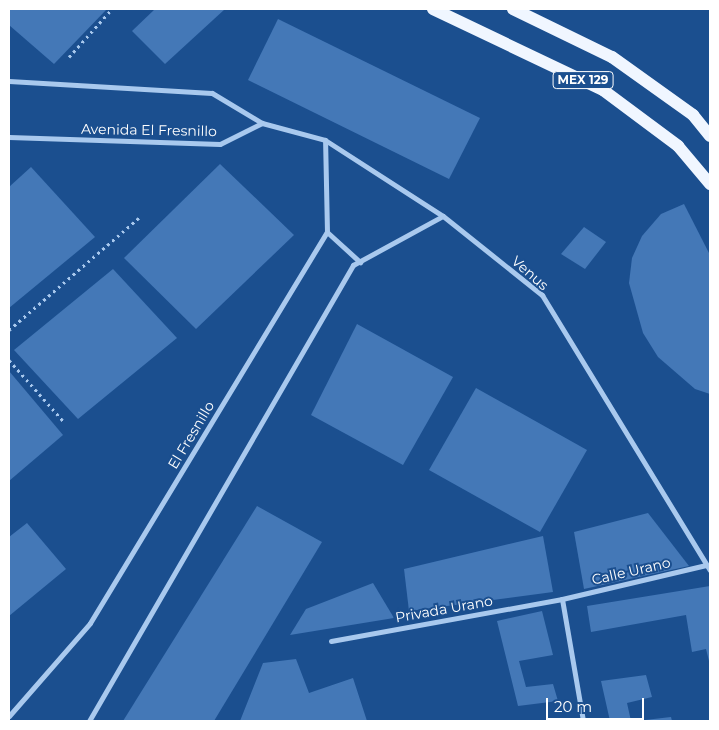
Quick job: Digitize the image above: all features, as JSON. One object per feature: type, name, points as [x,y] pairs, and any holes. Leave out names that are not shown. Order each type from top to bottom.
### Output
[{"type":"main road","name":"MEX 129","points":[[433,9],[603,90],[678,146],[710,184]]},
{"type":"main road","name":"MEX 129","points":[[513,9],[612,57],[693,115],[710,136]]},
{"type":"street","points":[[9,81],[212,93],[262,123]]},
{"type":"street","name":"Avenida El Fresnillo","points":[[9,137],[220,144],[262,123]]},
{"type":"street","name":"Venus","points":[[262,123],[325,140],[443,216],[542,295],[710,570]]},
{"type":"street","points":[[325,140],[327,232],[360,262]]},
{"type":"street","points":[[89,721],[354,265],[443,216]]},
{"type":"street","name":"El Fresnillo","points":[[9,716],[90,622],[327,232]]},
{"type":"street","name":"Calle Urano","points":[[562,599],[706,565]]},
{"type":"street","points":[[562,599],[583,721]]},
{"type":"street","name":"Privada Urano","points":[[331,641],[562,599]]},
{"type":"path","points":[[69,57],[112,9]]},
{"type":"path","points":[[9,330],[140,217]]},
{"type":"path","points":[[9,360],[65,423]]},
{"type":"building","points":[[9,9],[107,9],[54,64],[9,25]]},
{"type":"building","points":[[155,9],[225,9],[165,64],[132,31]]},
{"type":"building","points":[[278,19],[480,118],[449,179],[248,80]]},
{"type":"building","points":[[220,164],[294,235],[196,329],[124,258]]},
{"type":"building","points":[[31,167],[95,237],[9,308],[9,187]]},
{"type":"building","points":[[684,204],[710,255],[710,394],[695,389],[658,357],[643,333],[629,283],[632,258],[642,236],[661,214]]},
{"type":"building","points":[[584,227],[606,242],[585,269],[561,254]]},
{"type":"building","points":[[113,269],[177,338],[78,419],[14,350]]},
{"type":"building","points":[[357,324],[453,377],[403,465],[311,415]]},
{"type":"building","points":[[9,371],[63,435],[9,481]]},
{"type":"building","points":[[476,388],[587,450],[540,532],[429,470]]},
{"type":"building","points":[[257,506],[322,542],[214,721],[123,721]]},
{"type":"building","points":[[648,513],[689,566],[584,589],[574,532]]},
{"type":"building","points":[[27,523],[66,569],[9,616],[9,537]]},
{"type":"building","points":[[543,536],[553,592],[409,611],[404,569]]},
{"type":"building","points":[[373,583],[394,618],[290,635],[306,609]]},
{"type":"building","points":[[710,586],[710,665],[706,649],[692,652],[686,615],[591,632],[587,606]]},
{"type":"building","points":[[542,611],[553,655],[519,661],[526,687],[553,684],[558,701],[518,706],[497,621]]},
{"type":"building","points":[[296,659],[309,693],[353,678],[367,721],[240,721],[263,663]]},
{"type":"building","points":[[646,675],[652,697],[627,703],[631,721],[610,721],[601,681]]},
{"type":"building","points":[[671,717],[672,721],[645,721],[645,720]]}]
